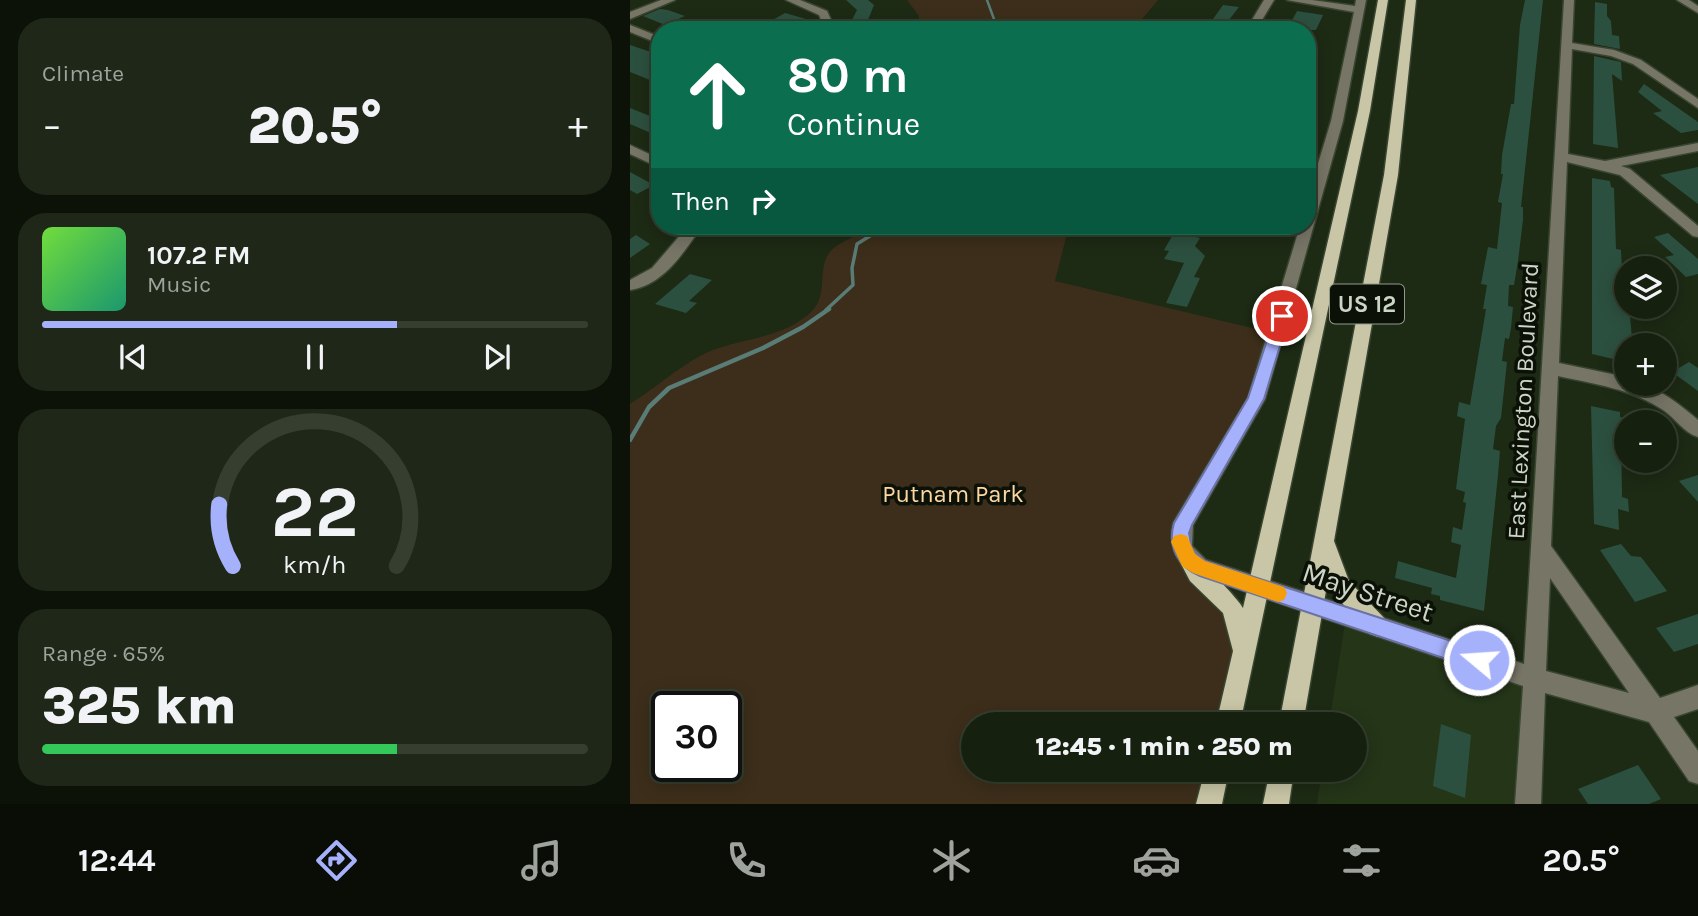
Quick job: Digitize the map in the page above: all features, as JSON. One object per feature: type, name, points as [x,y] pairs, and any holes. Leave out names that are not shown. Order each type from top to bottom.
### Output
[{"type":"main road","name":"US 12","points":[[1231,712],[1364,111],[1383,0]]},
{"type":"main road","name":"US 12","points":[[1293,712],[1391,175],[1411,0]]},
{"type":"main road","points":[[1324,539],[1341,587],[1378,627]]},
{"type":"main road","points":[[1189,560],[1197,574],[1231,607],[1245,654]]},
{"type":"main road","points":[[1209,804],[1214,782]]},
{"type":"main road","points":[[1276,804],[1280,782]]},
{"type":"street","points":[[630,16],[670,0]]},
{"type":"street","points":[[791,0],[823,13],[827,21]]},
{"type":"street","points":[[1256,21],[1269,0]]},
{"type":"street","points":[[1292,0],[1361,5],[1337,121],[1316,194]]},
{"type":"street","name":"East Lexington Boulevard","points":[[1528,804],[1569,0]]},
{"type":"street","points":[[1682,0],[1698,10]]},
{"type":"street","points":[[630,28],[651,37]]},
{"type":"street","points":[[1567,45],[1614,53],[1637,62],[1698,104]]},
{"type":"street","points":[[1605,165],[1698,146]]},
{"type":"street","points":[[630,149],[651,160]]},
{"type":"street","points":[[1563,157],[1605,165],[1625,172],[1698,233]]},
{"type":"street","points":[[634,286],[652,278],[688,235]]},
{"type":"street","points":[[1189,560],[1181,543],[1183,523],[1256,399],[1304,235]]},
{"type":"street","points":[[1551,368],[1628,384],[1670,406],[1698,430]]},
{"type":"street","points":[[1541,548],[1698,772]]},
{"type":"street","name":"May Street","points":[[1189,560],[1200,567],[1312,606],[1535,678],[1655,712]]},
{"type":"street","points":[[1655,712],[1698,697]]},
{"type":"shaded area","points":[[1346,617],[1535,679],[1528,804],[1317,804],[1320,782],[1367,782],[1367,712],[1331,712]]},
{"type":"green space","points":[[907,0],[1158,0],[1140,21],[918,21],[919,16]]},
{"type":"green space","name":"Putnam Park","points":[[858,235],[1067,235],[1055,281],[1277,334],[1265,374],[1183,523],[1200,567],[1245,654],[1228,712],[961,712],[961,782],[1210,782],[1204,804],[630,804],[630,404],[700,356],[774,333],[801,320],[818,303],[825,261],[835,247]]},
{"type":"building","points":[[846,0],[868,0],[874,5],[868,21],[852,21],[857,10]]},
{"type":"building","points":[[1525,0],[1543,0],[1521,207],[1523,220],[1514,285],[1509,285],[1508,306],[1513,307],[1509,339],[1505,338],[1502,361],[1507,362],[1501,418],[1496,426],[1493,449],[1500,451],[1484,611],[1440,600],[1440,596],[1431,594],[1432,588],[1395,578],[1398,561],[1456,578],[1461,545],[1451,542],[1453,527],[1462,530],[1466,503],[1463,502],[1465,492],[1456,489],[1465,419],[1457,416],[1459,402],[1470,405],[1486,309],[1483,309],[1487,285],[1481,284],[1488,247],[1497,249],[1502,203],[1498,202],[1503,174],[1502,155],[1511,104],[1514,104],[1520,25]]},
{"type":"building","points":[[1595,2],[1607,4],[1612,35],[1619,36],[1620,49],[1594,44]]},
{"type":"building","points":[[1223,5],[1239,7],[1228,21],[1212,21]]},
{"type":"building","points":[[660,9],[685,16],[674,21],[655,21],[643,16]]},
{"type":"building","points":[[1297,11],[1323,15],[1316,30],[1316,21],[1292,21]]},
{"type":"building","points":[[785,13],[806,19],[805,21],[771,21]]},
{"type":"building","points":[[630,45],[651,52],[651,80],[630,72]]},
{"type":"building","points":[[1594,56],[1621,62],[1622,81],[1612,74],[1618,148],[1593,144]]},
{"type":"building","points":[[1644,84],[1698,122],[1698,130],[1681,133],[1653,113],[1662,111],[1638,92]]},
{"type":"building","points":[[630,108],[651,116],[651,133],[630,124]]},
{"type":"building","points":[[1698,167],[1698,204],[1660,175]]},
{"type":"building","points":[[630,172],[651,183],[651,187],[637,194],[630,190]]},
{"type":"building","points":[[1592,178],[1610,181],[1611,187],[1614,188],[1616,249],[1621,250],[1621,256],[1614,256],[1614,319],[1630,319],[1631,333],[1614,333],[1614,359],[1592,354]]},
{"type":"building","points":[[1668,233],[1698,259],[1698,274],[1686,277],[1677,268],[1677,256],[1670,256],[1674,255],[1654,237]]},
{"type":"building","points":[[636,235],[650,244],[630,258],[630,239]]},
{"type":"building","points":[[1173,235],[1200,238],[1195,246],[1205,256],[1194,277],[1200,278],[1187,307],[1166,303],[1184,263],[1164,259],[1169,251],[1164,250]]},
{"type":"building","points":[[690,274],[712,280],[689,301],[697,303],[686,313],[655,304]]},
{"type":"building","points":[[1689,362],[1698,368],[1698,391],[1677,376],[1677,369]]},
{"type":"building","points":[[1591,406],[1614,411],[1614,473],[1622,473],[1622,497],[1628,499],[1629,512],[1618,509],[1619,530],[1594,524]]},
{"type":"building","points":[[1698,475],[1698,502],[1679,481]]},
{"type":"building","points":[[1621,544],[1631,556],[1641,557],[1667,591],[1635,602],[1600,550]]},
{"type":"building","points":[[1698,614],[1698,644],[1674,652],[1656,628]]},
{"type":"building","points":[[1441,724],[1471,735],[1465,798],[1433,786]]},
{"type":"building","points":[[1638,765],[1661,799],[1649,804],[1588,804],[1578,789]]},
{"type":"waterway","points":[[987,0],[995,21]]},
{"type":"waterway","points":[[826,310],[853,285],[852,268],[857,244],[872,235]]},
{"type":"waterway","points":[[630,440],[649,407],[669,388],[763,348],[803,327],[829,309]]},
{"type":"slow traffic","points":[[1181,542],[1189,560],[1200,567],[1278,593]]},
{"type":"route","points":[[1282,316],[1256,399],[1183,523],[1180,533],[1184,552],[1189,560],[1200,567],[1479,660]]}]
